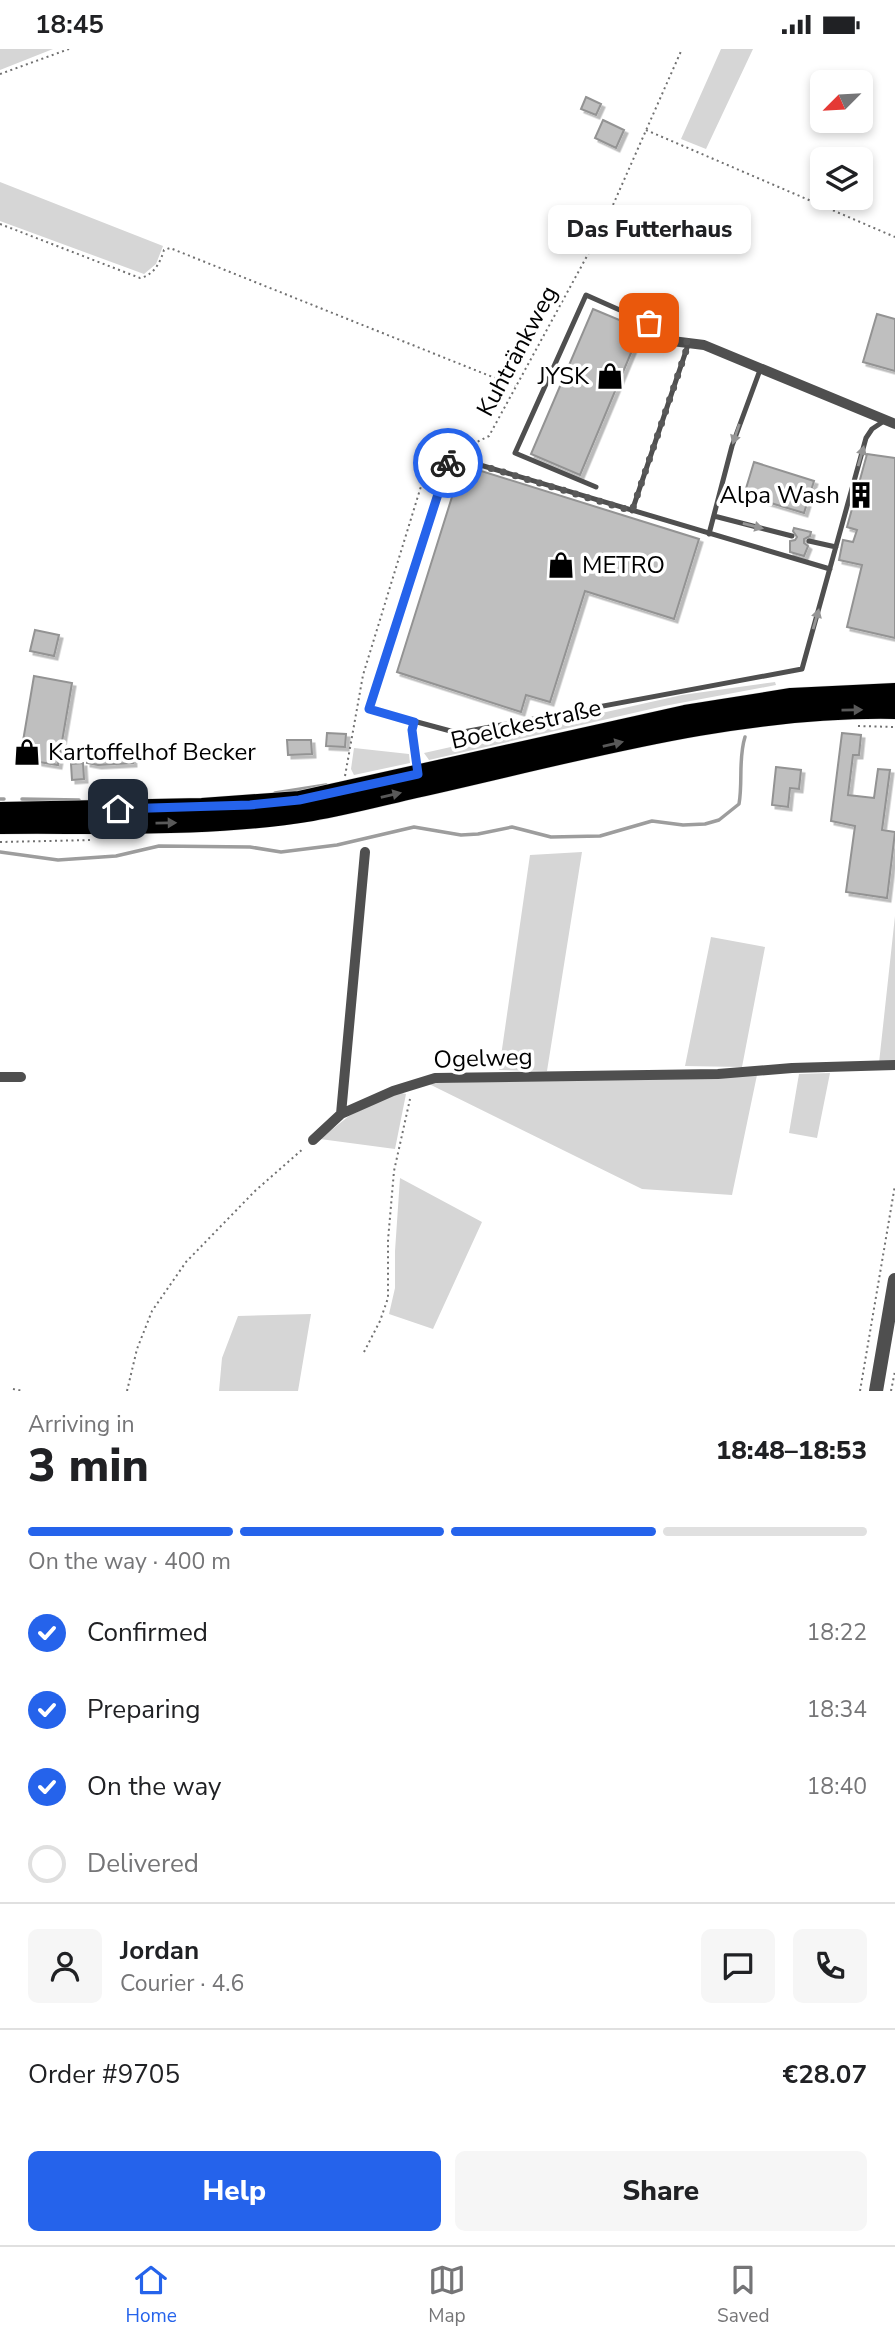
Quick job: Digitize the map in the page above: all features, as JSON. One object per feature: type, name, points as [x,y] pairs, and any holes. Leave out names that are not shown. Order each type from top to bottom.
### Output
[{"type":"main road","name":"Boelckestraße","points":[[0,811],[238,806],[299,800],[685,714],[791,697],[895,692]]},
{"type":"main road","name":"Boelckestraße","points":[[0,825],[188,823],[312,812],[668,732],[754,717],[808,712],[895,710]]},
{"type":"street","points":[[664,340],[704,345],[889,422]]},
{"type":"street","points":[[313,1140],[341,1114],[365,852]]},
{"type":"street","name":"Ogelweg","points":[[341,1114],[413,1084],[435,1078],[718,1074],[792,1068],[895,1065]]},
{"type":"street","points":[[0,1077],[21,1077]]},
{"type":"street","points":[[876,1391],[895,1280]]},
{"type":"lane","points":[[596,487],[515,453],[586,295],[649,323],[664,340]]},
{"type":"lane","points":[[632,511],[689,342]]},
{"type":"lane","points":[[709,534],[732,446],[760,370]]},
{"type":"lane","points":[[830,569],[450,456],[369,709],[458,733],[802,669],[830,569],[866,438],[872,429],[889,422]]},
{"type":"lane","points":[[714,516],[792,536]]},
{"type":"lane","points":[[809,541],[836,547]]},
{"type":"lane","points":[[414,722],[412,730],[418,774]]},
{"type":"path","points":[[0,74],[68,49]]},
{"type":"path","name":"Kuhtränkweg","points":[[342,791],[363,675],[434,444],[438,436],[446,432],[470,442],[483,441],[489,436],[605,223],[682,49]]},
{"type":"path","points":[[645,129],[895,237]]},
{"type":"path","points":[[0,224],[140,278],[152,272],[160,263],[164,250],[170,248],[516,387]]},
{"type":"path","points":[[364,1352],[388,1298],[388,1240],[394,1171],[413,1084]]},
{"type":"path","points":[[127,1391],[137,1349],[152,1311],[186,1262],[255,1191],[313,1140]]},
{"type":"path","points":[[860,1391],[895,1185]]},
{"type":"path","points":[[891,1391],[895,1371]]},
{"type":"path","points":[[13,1389],[23,1391]]},
{"type":"shaded area","points":[[0,49],[53,49],[0,70]]},
{"type":"shaded area","points":[[721,49],[753,49],[706,149],[681,139]]},
{"type":"shaded area","points":[[0,182],[163,246],[156,264],[144,274],[0,221]]},
{"type":"shaded area","points":[[775,682],[776,685],[664,706],[429,760],[424,753],[682,695]]},
{"type":"shaded area","points":[[354,748],[409,754],[410,763],[354,775],[351,769]]},
{"type":"shaded area","points":[[582,852],[547,1071],[499,1070],[530,855]]},
{"type":"shaded area","points":[[895,916],[895,1062],[879,1063]]},
{"type":"shaded area","points":[[711,937],[765,947],[742,1067],[685,1066]]},
{"type":"shaded area","points":[[830,1073],[817,1138],[789,1133],[799,1074]]},
{"type":"shaded area","points":[[757,1075],[732,1195],[642,1189],[427,1083]]},
{"type":"shaded area","points":[[397,1092],[406,1094],[395,1149],[320,1139],[349,1116]]},
{"type":"shaded area","points":[[400,1178],[482,1222],[433,1329],[389,1314],[395,1288]]},
{"type":"shaded area","points":[[311,1314],[298,1391],[219,1391],[222,1358],[238,1316]]},
{"type":"building","points":[[586,97],[601,104],[596,115],[581,109]]},
{"type":"building","points":[[603,120],[624,130],[616,148],[595,138]]},
{"type":"building","points":[[593,309],[641,329],[580,475],[531,454]]},
{"type":"building","points":[[877,314],[895,319],[895,371],[863,362]]},
{"type":"building","points":[[867,454],[895,458],[895,638],[847,627],[862,565],[839,560],[843,540],[853,542],[857,530],[847,527]]},
{"type":"building","points":[[754,462],[814,481],[804,513],[744,495]]},
{"type":"building","name":"METRO","points":[[462,465],[699,539],[674,619],[585,591],[550,702],[526,695],[521,712],[397,672]]},
{"type":"building","points":[[794,528],[811,532],[810,536],[804,539],[808,546],[804,556],[790,552],[790,541],[797,537]]},
{"type":"building","points":[[35,630],[59,635],[54,656],[30,651]]},
{"type":"building","points":[[34,676],[72,683],[58,765],[20,759]]},
{"type":"building","points":[[327,733],[346,734],[345,747],[326,746]]},
{"type":"building","points":[[842,733],[861,735],[859,755],[853,755],[848,795],[874,798],[878,769],[890,770],[882,830],[895,832],[887,898],[846,892],[855,826],[831,821]]},
{"type":"building","points":[[287,740],[311,740],[312,754],[288,755]]},
{"type":"building","points":[[132,747],[133,763],[87,763],[89,748]]},
{"type":"building","points":[[83,763],[84,779],[72,780],[71,764]]},
{"type":"building","points":[[776,767],[801,770],[799,789],[790,788],[788,807],[772,805]]},
{"type":"waterway","points":[[0,852],[58,860],[116,856],[159,846],[250,847],[281,852],[337,845],[414,827],[461,835],[512,827],[551,837],[600,836],[652,821],[683,825],[705,824],[719,820],[739,804],[745,737]]},
{"type":"waterway","points":[[275,793],[326,785]]},
{"type":"waterway","points":[[22,799],[79,800]]},
{"type":"waterway","points":[[95,800],[107,800]]},
{"type":"way so far","points":[[448,463],[450,456],[632,511],[689,342],[664,340],[649,323]]},
{"type":"place","name":"Das Futterhaus","points":[[649,323]]},
{"type":"place","name":"JYSK","points":[[610,376]]},
{"type":"place","name":"Alpa Wash","points":[[861,495]]},
{"type":"place","name":"METRO","points":[[561,565]]},
{"type":"place","name":"Kartoffelhof Becker","points":[[27,752]]},
{"type":"route","points":[[118,809],[250,805],[299,800],[418,774],[412,730],[414,722],[369,709],[448,463]]}]
